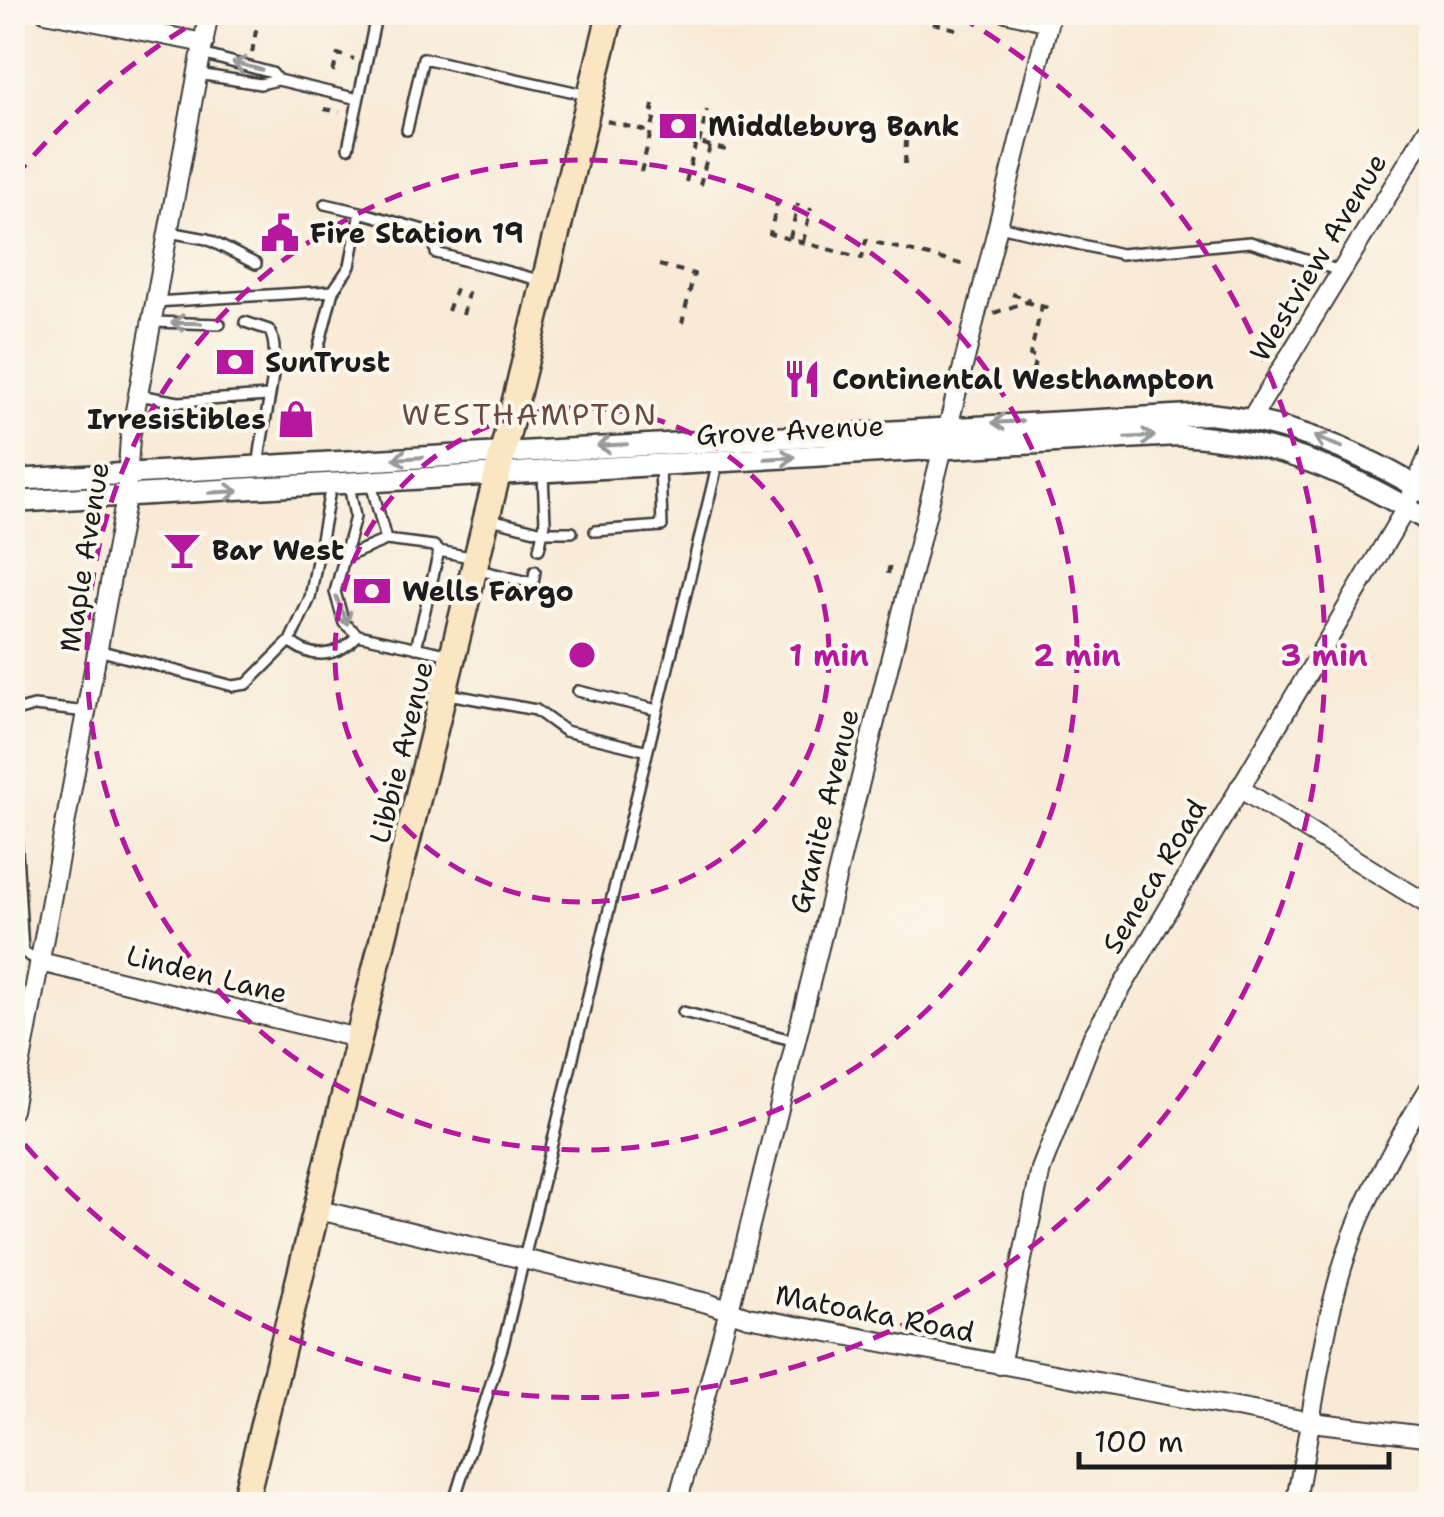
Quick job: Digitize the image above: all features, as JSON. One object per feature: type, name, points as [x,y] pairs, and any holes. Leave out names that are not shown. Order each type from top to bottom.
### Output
[{"type":"main road","name":"Libbie Avenue","points":[[244,1504],[503,464],[611,12]]},
{"type":"street","points":[[46,12],[203,48]]},
{"type":"street","name":"Maple Avenue","points":[[12,1110],[126,497],[138,395],[209,12]]},
{"type":"street","points":[[1006,12],[1049,17]]},
{"type":"street","name":"Granite Avenue","points":[[677,1504],[729,1310],[1049,17]]},
{"type":"street","name":"Westview Avenue","points":[[1251,419],[1432,122]]},
{"type":"street","name":"Grove Avenue","points":[[12,502],[350,484],[503,464],[948,426],[1171,414],[1251,419],[1326,441],[1423,490]]},
{"type":"street","name":"Grove Avenue","points":[[12,480],[259,466],[503,464],[543,473],[1214,436],[1321,462],[1432,523]]},
{"type":"street","name":"Seneca Road","points":[[1000,1365],[1041,1169],[1080,1064],[1152,932],[1406,508],[1423,490],[1432,447]]},
{"type":"street","points":[[1240,788],[1432,907]]},
{"type":"street","name":"Linden Lane","points":[[40,962],[361,1040]]},
{"type":"street","points":[[1296,1504],[1337,1288],[1358,1222],[1396,1142],[1432,1084]]},
{"type":"street","name":"Matoaka Road","points":[[315,1209],[729,1310],[1312,1422],[1432,1437]]},
{"type":"lane","points":[[348,148],[377,12]]},
{"type":"lane","points":[[203,48],[272,73],[278,80]]},
{"type":"lane","points":[[407,130],[423,58],[590,96]]},
{"type":"lane","points":[[198,74],[260,84],[278,80],[358,99]]},
{"type":"lane","points":[[325,204],[434,233],[436,253],[545,282]]},
{"type":"lane","points":[[318,350],[333,291],[350,266],[360,212]]},
{"type":"lane","points":[[997,226],[1120,254],[1250,242],[1342,272]]},
{"type":"lane","points":[[168,232],[207,239],[256,264]]},
{"type":"lane","points":[[156,302],[333,291]]},
{"type":"lane","points":[[152,322],[220,324]]},
{"type":"lane","points":[[245,322],[264,326],[274,338],[276,353],[259,466]]},
{"type":"lane","points":[[138,395],[179,402],[268,396]]},
{"type":"lane","points":[[453,1504],[503,1346],[644,750],[658,710],[718,462]]},
{"type":"lane","points":[[595,531],[662,526],[660,466]]},
{"type":"lane","points":[[539,549],[543,532],[543,473]]},
{"type":"lane","points":[[350,484],[386,540]]},
{"type":"lane","points":[[350,484],[355,517],[336,592],[344,623],[358,635],[455,656]]},
{"type":"lane","points":[[98,650],[233,686],[248,684],[290,640],[310,598],[350,484]]},
{"type":"lane","points":[[489,519],[543,532],[572,532]]},
{"type":"lane","points":[[345,557],[386,540],[434,546],[533,583],[535,571]]},
{"type":"lane","points":[[416,648],[439,551]]},
{"type":"lane","points":[[290,640],[303,653],[324,655],[348,648],[358,635]]},
{"type":"lane","points":[[578,691],[658,710]]},
{"type":"lane","points":[[446,694],[536,710],[565,731],[644,750]]},
{"type":"lane","points":[[12,712],[34,706],[86,712]]},
{"type":"lane","points":[[12,768],[23,952],[40,962]]},
{"type":"lane","points":[[683,1012],[796,1041]]},
{"type":"path","points":[[315,12],[342,20],[344,12]]},
{"type":"path","points":[[250,62],[259,13]]},
{"type":"path","points":[[668,14],[705,22]]},
{"type":"path","points":[[933,23],[963,31]]},
{"type":"path","points":[[333,72],[338,54],[356,59]]},
{"type":"path","points":[[641,172],[655,97]]},
{"type":"path","points":[[323,118],[325,106],[344,113]]},
{"type":"path","points":[[686,182],[706,110]]},
{"type":"path","points":[[606,121],[651,132]]},
{"type":"path","points":[[905,164],[906,141]]},
{"type":"path","points":[[699,143],[729,150]]},
{"type":"path","points":[[700,185],[710,146]]},
{"type":"path","points":[[778,199],[770,234],[862,258],[866,240],[969,266]]},
{"type":"path","points":[[790,240],[798,204]]},
{"type":"path","points":[[802,242],[811,208]]},
{"type":"path","points":[[659,265],[694,274],[682,322]]},
{"type":"path","points":[[448,311],[457,286]]},
{"type":"path","points":[[463,315],[468,289]]},
{"type":"path","points":[[1012,294],[1028,298],[1027,302]]},
{"type":"path","points":[[994,313],[1027,302],[1052,309]]},
{"type":"path","points":[[1029,386],[1036,357],[1030,355],[1042,306]]},
{"type":"path","points":[[888,574],[890,564]]},
{"type":"place","name":"Middleburg Bank","points":[[678,126]]},
{"type":"place","name":"Fire Station 19","points":[[280,233]]},
{"type":"place","name":"SunTrust","points":[[235,362]]},
{"type":"place","name":"Continental Westhampton","points":[[802,379]]},
{"type":"place","name":"Irresistibles","points":[[296,419]]},
{"type":"place","name":"Bar West","points":[[182,550]]},
{"type":"place","name":"Wells Fargo","points":[[372,591]]},
{"type":"district","name":"WESTHAMPTON","points":[[530,414]]}]
